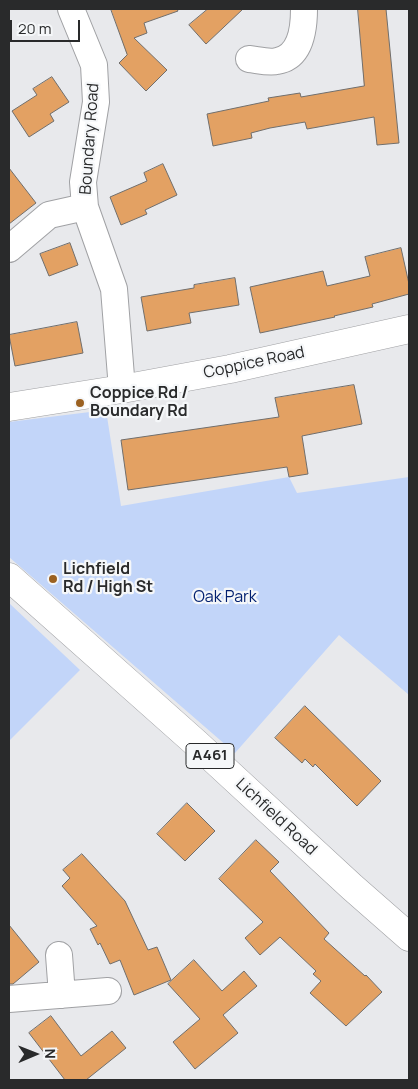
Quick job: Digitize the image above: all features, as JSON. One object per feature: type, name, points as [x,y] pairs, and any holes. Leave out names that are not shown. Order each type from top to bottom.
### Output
[{"type":"main road","name":"Coppice Road","points":[[9,407],[230,369],[409,329]]},
{"type":"main road","name":"Lichfield Road","points":[[9,577],[197,744],[409,937]]},
{"type":"street","name":"Boundary Road","points":[[71,9],[94,65],[96,102],[83,182],[85,207],[114,289],[122,389]]},
{"type":"street","points":[[249,59],[278,61],[293,53],[304,31],[304,9]]},
{"type":"street","points":[[9,249],[49,215],[85,207]]},
{"type":"street","points":[[59,955],[62,995]]},
{"type":"street","points":[[9,999],[108,990]]},
{"type":"green space","name":"Oak Park","points":[[106,410],[121,506],[289,477],[297,493],[409,477],[409,695],[339,635],[235,753],[9,557],[9,422]]},
{"type":"green space","points":[[9,603],[80,670],[9,741]]},
{"type":"building","points":[[111,9],[177,9],[178,11],[144,23],[147,33],[134,38],[167,70],[146,91],[119,63],[127,55]]},
{"type":"building","points":[[208,9],[243,9],[206,44],[189,25]]},
{"type":"building","points":[[358,9],[386,9],[399,143],[377,145],[374,117],[307,129],[305,122],[270,128],[251,133],[252,138],[213,146],[207,114],[269,101],[268,98],[300,93],[301,97],[364,86]]},
{"type":"building","points":[[52,77],[69,102],[50,114],[54,121],[29,137],[12,111],[37,95],[33,89]]},
{"type":"building","points":[[163,164],[177,195],[145,210],[147,214],[121,225],[110,197],[147,181],[144,173]]},
{"type":"building","points":[[9,168],[36,203],[9,224]]},
{"type":"building","points":[[70,243],[78,265],[49,276],[40,254]]},
{"type":"building","points":[[401,248],[409,284],[409,294],[372,304],[373,307],[335,317],[260,333],[250,287],[323,271],[327,286],[370,276],[365,257]]},
{"type":"building","points":[[235,278],[239,305],[189,313],[191,323],[147,331],[141,297],[194,288],[194,285]]},
{"type":"building","points":[[77,322],[83,353],[15,366],[9,335]]},
{"type":"building","points":[[354,385],[362,424],[302,436],[308,474],[289,477],[287,467],[128,490],[121,440],[279,417],[275,398]]},
{"type":"building","points":[[305,706],[381,781],[357,806],[315,764],[313,767],[305,759],[302,763],[275,738]]},
{"type":"building","points":[[187,803],[215,831],[185,861],[157,834]]},
{"type":"building","points":[[256,840],[279,862],[270,871],[329,933],[324,939],[366,975],[382,992],[346,1026],[310,993],[321,981],[313,974],[316,971],[280,937],[260,955],[245,938],[263,922],[219,879]]},
{"type":"building","points":[[82,854],[125,901],[148,950],[157,947],[171,980],[134,995],[120,960],[110,964],[100,943],[98,945],[90,929],[97,926],[62,886],[70,878],[63,870]]},
{"type":"building","points":[[9,925],[39,962],[13,984],[9,984]]},
{"type":"building","points":[[194,960],[222,991],[244,971],[257,986],[223,1015],[238,1033],[195,1069],[173,1042],[200,1019],[168,984]]},
{"type":"building","points":[[51,1016],[81,1056],[112,1031],[126,1048],[86,1080],[65,1080],[29,1033]]},
{"type":"place","name":"Coppice Rd / Boundary Rd","points":[[80,403]]},
{"type":"place","name":"Lichfield Rd / High St","points":[[53,579]]}]
